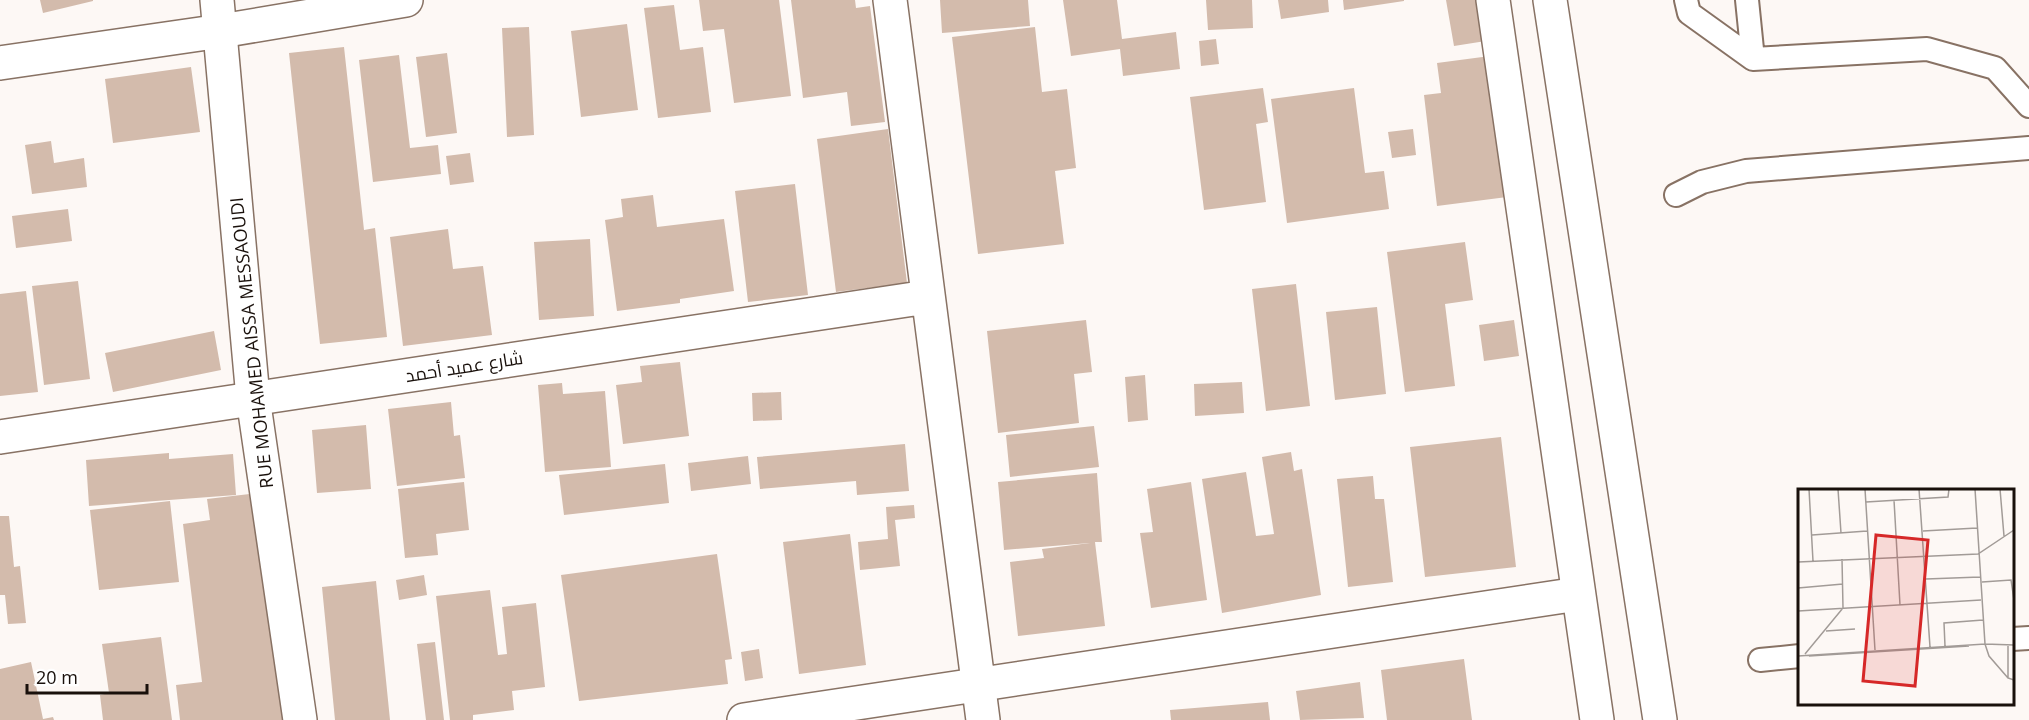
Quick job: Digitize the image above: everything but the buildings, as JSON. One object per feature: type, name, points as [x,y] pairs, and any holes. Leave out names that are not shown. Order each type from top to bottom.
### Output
[{"type":"street","points":[[0,63],[219,16],[406,0]]},
{"type":"street","points":[[890,0],[983,720]]},
{"type":"street","points":[[1493,0],[1598,720]]},
{"type":"street","points":[[1550,0],[1660,720]]},
{"type":"street","name":"RUE MOHAMED AISSA MESSAOUDI","points":[[219,16],[253,398],[300,720]]},
{"type":"street","name":"شارع عميد أحمد","points":[[0,436],[927,297]]},
{"type":"street","points":[[744,720],[1578,594]]},
{"type":"lane","points":[[1686,0],[1689,13],[1753,59],[1928,49],[1995,68],[2029,106]]},
{"type":"lane","points":[[1747,0],[1753,59]]},
{"type":"lane","points":[[1676,195],[1702,182],[1746,171],[2029,148]]},
{"type":"lane","points":[[2014,639],[2029,638]]},
{"type":"lane","points":[[1760,660],[1798,656]]}]
